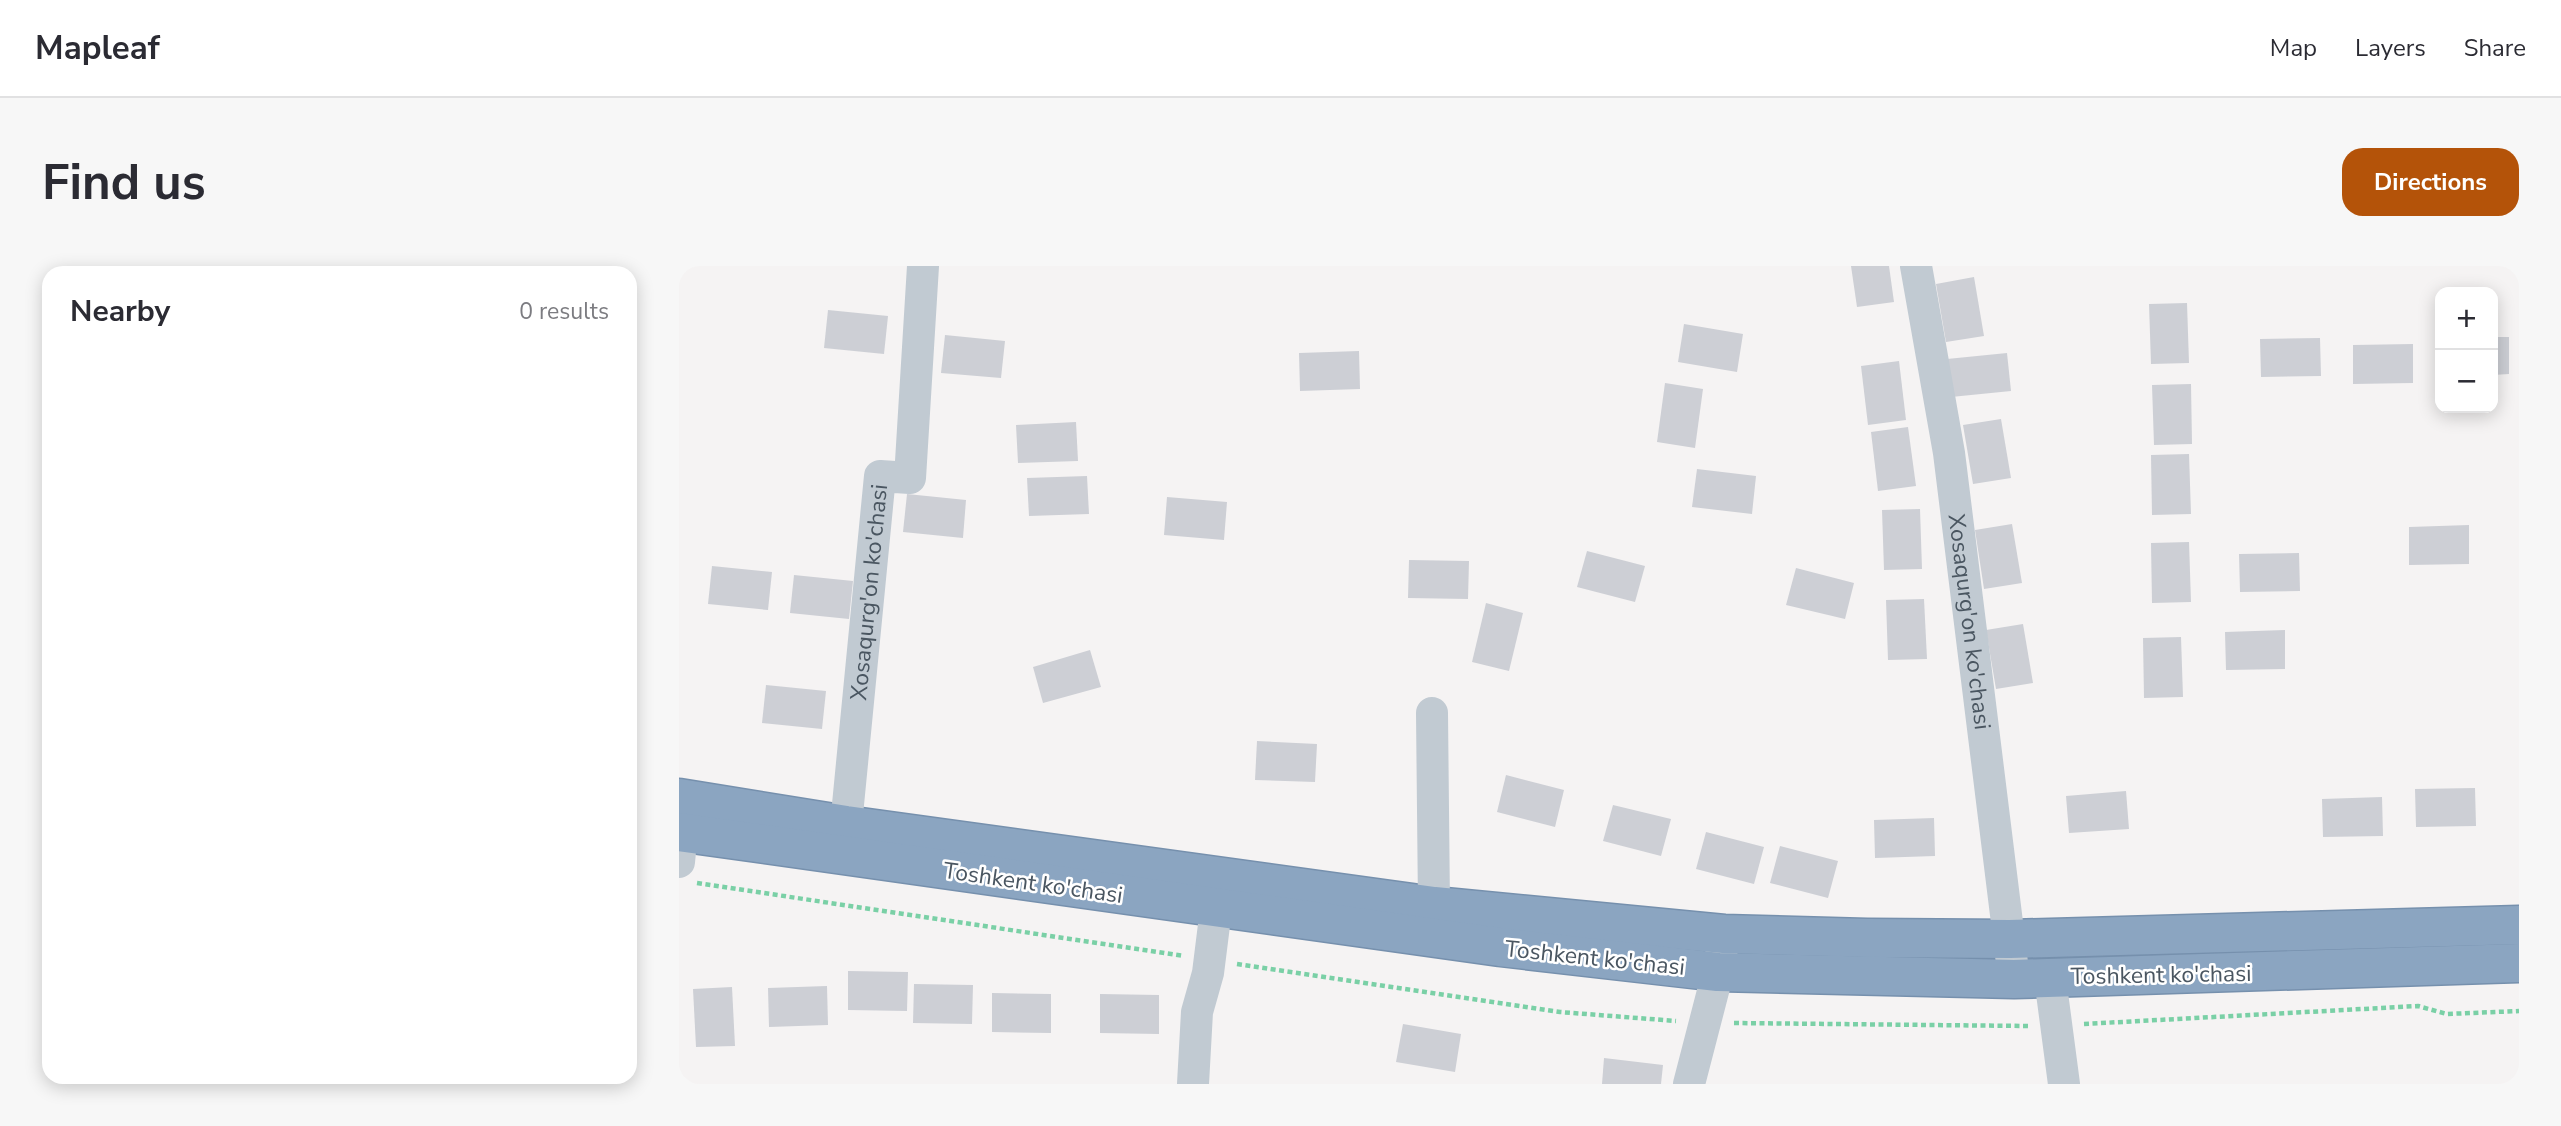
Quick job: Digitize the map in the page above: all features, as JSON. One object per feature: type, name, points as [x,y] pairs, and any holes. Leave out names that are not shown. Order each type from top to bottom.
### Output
[{"type":"highway","name":"Toshkent ko'chasi","points":[[681,825],[846,825],[1434,905],[1724,934],[2010,939],[2519,925]]},
{"type":"highway","name":"Toshkent ko'chasi","points":[[681,825],[1216,909],[1500,947],[1718,972],[2032,978],[2519,963]]},
{"type":"street","name":"Xosaqurg'on ko'chasi","points":[[846,825],[880,476],[910,478],[923,266]]},
{"type":"street","name":"Xosaqurg'on ko'chasi","points":[[1916,266],[1949,453],[2010,939],[2032,978],[2064,1084]]},
{"type":"street","points":[[1432,713],[1434,905]]},
{"type":"street","points":[[1193,1084],[1197,1012],[1208,973],[1216,909]]},
{"type":"street","points":[[1689,1084],[1718,972],[1724,934]]},
{"type":"building","points":[[1851,266],[1889,266],[1894,302],[1857,307]]},
{"type":"building","points":[[1974,277],[1984,336],[1946,342],[1936,284]]},
{"type":"building","points":[[2187,303],[2189,363],[2151,364],[2149,304]]},
{"type":"building","points":[[828,310],[888,316],[884,354],[824,348]]},
{"type":"building","points":[[1684,324],[1743,334],[1737,372],[1678,362]]},
{"type":"building","points":[[945,335],[1005,341],[1001,378],[941,373]]},
{"type":"building","points":[[2498,337],[2509,337],[2509,374],[2498,375]]},
{"type":"building","points":[[2320,338],[2321,376],[2261,377],[2260,339]]},
{"type":"building","points":[[2413,344],[2413,383],[2353,384],[2353,345]]},
{"type":"building","points":[[1359,351],[1360,389],[1300,391],[1299,353]]},
{"type":"building","points":[[2007,353],[2011,391],[1951,397],[1947,359]]},
{"type":"building","points":[[1899,361],[1906,420],[1868,425],[1861,366]]},
{"type":"building","points":[[1665,383],[1703,389],[1695,448],[1657,442]]},
{"type":"building","points":[[2191,384],[2192,444],[2154,445],[2152,385]]},
{"type":"building","points":[[2001,419],[2011,478],[1973,484],[1963,425]]},
{"type":"building","points":[[1076,422],[1078,461],[1018,463],[1016,425]]},
{"type":"building","points":[[1908,427],[1916,486],[1878,491],[1871,432]]},
{"type":"building","points":[[2189,454],[2191,514],[2152,515],[2151,455]]},
{"type":"building","points":[[1697,469],[1756,476],[1752,514],[1692,507]]},
{"type":"building","points":[[1087,476],[1089,514],[1029,516],[1027,478]]},
{"type":"building","points":[[907,494],[966,500],[963,538],[903,532]]},
{"type":"building","points":[[1167,497],[1227,502],[1224,540],[1164,535]]},
{"type":"building","points":[[1920,509],[1922,569],[1884,570],[1882,510]]},
{"type":"building","points":[[2012,524],[2022,583],[1984,589],[1975,530]]},
{"type":"building","points":[[2469,525],[2469,564],[2409,565],[2409,527]]},
{"type":"building","points":[[2189,542],[2191,602],[2152,603],[2151,543]]},
{"type":"building","points":[[1587,551],[1645,566],[1635,602],[1577,587]]},
{"type":"building","points":[[2299,553],[2300,591],[2240,592],[2239,554]]},
{"type":"building","points":[[1409,560],[1469,561],[1468,599],[1408,598]]},
{"type":"building","points":[[712,566],[772,572],[768,610],[708,604]]},
{"type":"building","points":[[1796,568],[1854,583],[1845,619],[1786,605]]},
{"type":"building","points":[[794,575],[853,581],[849,619],[790,613]]},
{"type":"building","points":[[1924,599],[1927,659],[1888,660],[1886,600]]},
{"type":"building","points":[[1486,603],[1523,613],[1509,671],[1472,662]]},
{"type":"building","points":[[2023,624],[2033,683],[1996,689],[1986,630]]},
{"type":"building","points":[[2285,630],[2285,669],[2226,670],[2225,632]]},
{"type":"building","points":[[2181,637],[2183,697],[2144,698],[2143,638]]},
{"type":"building","points":[[1090,650],[1101,687],[1043,703],[1033,667]]},
{"type":"building","points":[[766,685],[826,691],[822,729],[762,723]]},
{"type":"building","points":[[1257,741],[1317,744],[1315,782],[1255,780]]},
{"type":"building","points":[[1506,775],[1564,790],[1555,827],[1497,812]]},
{"type":"building","points":[[2475,788],[2476,826],[2416,827],[2415,789]]},
{"type":"building","points":[[2126,791],[2129,829],[2069,833],[2066,796]]},
{"type":"building","points":[[2382,797],[2383,836],[2323,837],[2322,799]]},
{"type":"building","points":[[1613,805],[1671,819],[1661,856],[1603,841]]},
{"type":"building","points":[[1934,818],[1935,856],[1875,858],[1874,820]]},
{"type":"building","points":[[1706,832],[1764,847],[1754,884],[1696,869]]},
{"type":"building","points":[[1780,846],[1838,861],[1828,898],[1770,883]]},
{"type":"building","points":[[848,971],[908,972],[907,1011],[848,1010]]},
{"type":"building","points":[[914,984],[973,985],[972,1024],[913,1023]]},
{"type":"building","points":[[827,986],[828,1025],[769,1027],[768,988]]},
{"type":"building","points":[[732,987],[735,1046],[696,1047],[693,989]]},
{"type":"building","points":[[992,993],[1051,994],[1051,1033],[992,1032]]},
{"type":"building","points":[[1100,994],[1159,995],[1159,1034],[1100,1033]]},
{"type":"building","points":[[1403,1024],[1461,1034],[1455,1072],[1396,1062]]},
{"type":"building","points":[[1604,1058],[1663,1065],[1661,1084],[1602,1084]]}]
